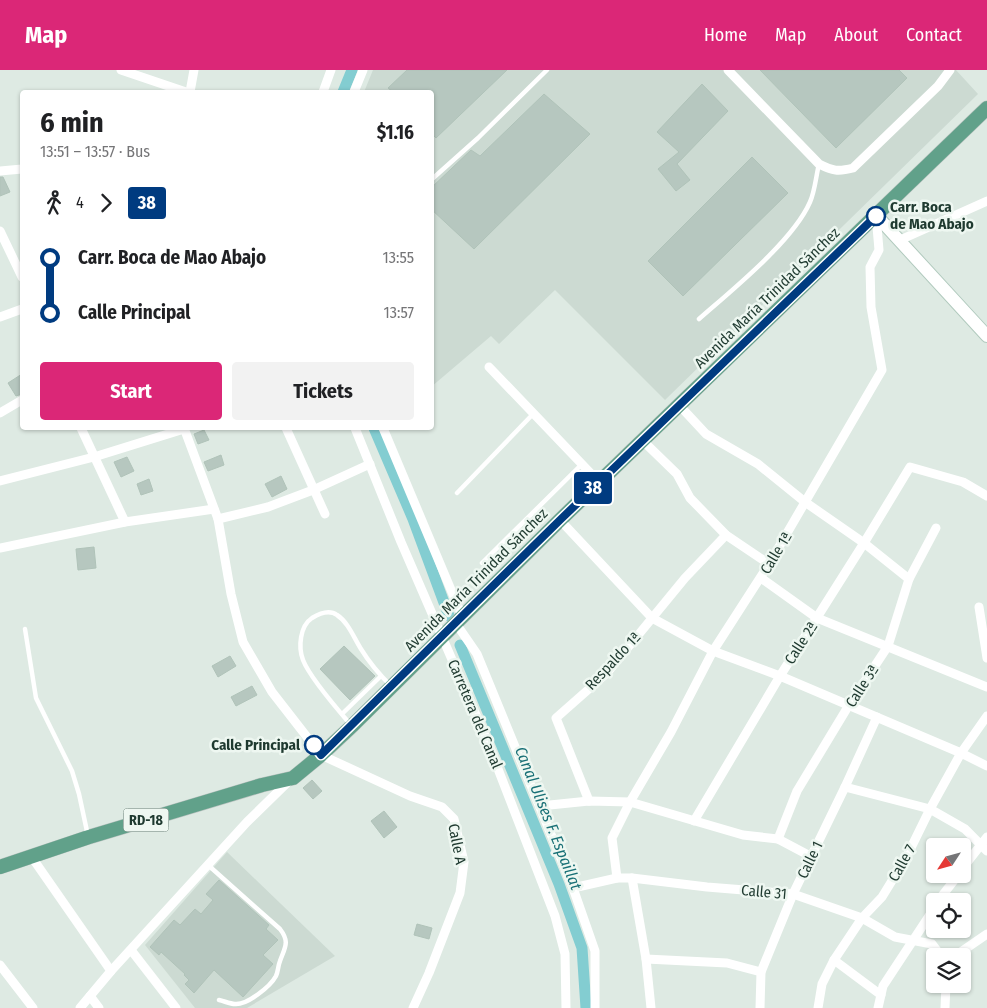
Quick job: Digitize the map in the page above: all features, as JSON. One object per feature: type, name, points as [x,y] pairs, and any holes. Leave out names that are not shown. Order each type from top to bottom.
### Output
[{"type":"main road","name":"Avenida María Trinidad Sánchez","points":[[0,867],[89,837],[262,785],[293,778],[352,726],[458,619],[987,108]]},
{"type":"street","points":[[123,70],[180,90]]},
{"type":"street","points":[[190,90],[194,70]]},
{"type":"street","points":[[324,90],[332,70]]},
{"type":"street","points":[[355,90],[362,70]]},
{"type":"street","points":[[728,70],[819,164],[830,170],[840,171],[853,168],[938,86],[950,70]]},
{"type":"street","points":[[0,172],[20,169]]},
{"type":"street","points":[[900,240],[987,201]]},
{"type":"street","points":[[876,215],[987,336]]},
{"type":"street","name":"Calle 1ª","points":[[617,878],[612,838],[630,802],[671,732],[713,651],[770,564],[882,370],[870,307],[870,267],[879,250],[876,215]]},
{"type":"street","points":[[0,231],[20,273]]},
{"type":"street","points":[[0,317],[20,312]]},
{"type":"street","points":[[489,367],[599,482]]},
{"type":"street","points":[[0,413],[20,401]]},
{"type":"street","points":[[679,405],[706,434],[758,464],[805,502],[909,579]]},
{"type":"street","points":[[82,430],[125,522]]},
{"type":"street","points":[[0,480],[94,457],[178,430]]},
{"type":"street","points":[[185,430],[218,519],[231,594],[243,642],[272,692],[321,755]]},
{"type":"street","points":[[287,430],[313,490],[326,514]]},
{"type":"street","name":"Carretera del Canal","points":[[356,430],[486,738],[555,916],[566,954],[566,1008]]},
{"type":"street","name":"Carretera del Canal","points":[[384,430],[458,619],[477,654],[573,888],[595,951],[596,1008]]},
{"type":"street","points":[[642,440],[677,474],[690,498],[726,535],[770,564]]},
{"type":"street","points":[[218,519],[268,507],[313,490],[370,464]]},
{"type":"street","name":"Calle 2ª","points":[[694,821],[780,676],[864,544],[910,467],[963,482],[987,496]]},
{"type":"street","points":[[0,548],[125,522],[214,509]]},
{"type":"street","points":[[560,520],[652,618],[713,651],[780,676],[876,716],[987,766]]},
{"type":"street","name":"Calle 3ª","points":[[778,839],[797,791],[849,705],[888,646],[909,579],[936,528]]},
{"type":"street","name":"Respaldo 1ª","points":[[588,801],[556,718],[607,674],[685,578],[726,535]]},
{"type":"street","points":[[761,578],[817,618],[987,687]]},
{"type":"street","points":[[979,607],[987,658]]},
{"type":"street","name":"Calle 1","points":[[760,1008],[761,972],[793,894],[845,787],[876,716]]},
{"type":"street","name":"Calle 7","points":[[818,1008],[822,984],[834,960],[862,918],[882,897],[906,858],[930,808],[961,753],[987,716]]},
{"type":"street","name":"Calle A","points":[[321,755],[410,796],[442,807],[454,819],[464,862],[460,893],[429,973],[413,1008]]},
{"type":"street","points":[[80,1008],[111,971],[247,822],[293,778]]},
{"type":"street","points":[[845,787],[930,808],[966,829],[984,848]]},
{"type":"street","points":[[540,806],[588,801],[630,802],[743,835],[778,839],[812,857]]},
{"type":"street","points":[[971,860],[984,848],[987,837]]},
{"type":"street","points":[[31,856],[111,971]]},
{"type":"street","name":"Calle 31","points":[[573,888],[617,878],[632,878],[707,887],[793,894],[862,918],[895,937],[932,944],[935,948]]},
{"type":"street","points":[[632,878],[646,959],[651,1008]]},
{"type":"street","points":[[944,893],[952,883]]},
{"type":"street","points":[[878,1008],[883,986],[926,922]]},
{"type":"street","points":[[967,948],[987,934]]},
{"type":"street","points":[[131,950],[176,1008]]},
{"type":"street","points":[[646,959],[727,963],[761,972]]},
{"type":"street","points":[[834,960],[881,995]]},
{"type":"street","points":[[0,965],[33,1008]]},
{"type":"street","points":[[945,1008],[946,993]]},
{"type":"street","points":[[90,996],[99,1008]]},
{"type":"lane","points":[[434,177],[478,138],[547,70]]},
{"type":"lane","points":[[699,319],[762,261],[799,221],[811,201],[819,164]]},
{"type":"lane","points":[[457,493],[534,413]]},
{"type":"lane","points":[[482,563],[582,464]]},
{"type":"lane","points":[[352,726],[312,676],[303,660],[300,644],[306,624],[311,619],[323,612],[331,612],[339,616],[345,622],[362,651],[381,676],[392,686]]},
{"type":"lane","points":[[25,629],[36,698],[72,771],[89,837]]},
{"type":"lane","points":[[342,714],[381,676]]},
{"type":"lane","points":[[208,865],[280,929],[286,936],[287,942],[278,965],[276,977],[262,992],[240,1004],[219,1000]]},
{"type":"shaded area","points":[[373,70],[956,70],[978,94],[665,400],[555,290],[499,344],[491,336],[434,384],[434,90],[365,90]]},
{"type":"shaded area","points":[[227,852],[335,956],[247,1008],[195,1008],[145,945]]},
{"type":"building","points":[[407,70],[507,70],[436,138],[434,136],[434,90],[390,90],[388,88]]},
{"type":"building","points":[[760,70],[899,70],[907,78],[836,148]]},
{"type":"building","points":[[702,84],[728,111],[677,164],[690,180],[676,191],[658,169],[679,152],[657,132]]},
{"type":"building","points":[[544,94],[590,134],[474,249],[434,212],[434,185],[471,150],[480,156]]},
{"type":"building","points":[[752,157],[788,193],[683,296],[648,261]]},
{"type":"building","points":[[0,177],[3,177],[10,192],[0,196]]},
{"type":"building","points":[[20,375],[20,395],[16,396],[8,383]]},
{"type":"building","points":[[204,430],[209,440],[198,444],[194,434]]},
{"type":"building","points":[[221,455],[224,465],[208,471],[204,462]]},
{"type":"building","points":[[127,457],[134,471],[121,477],[114,462]]},
{"type":"building","points":[[281,476],[287,489],[272,497],[265,484]]},
{"type":"building","points":[[149,479],[153,491],[141,495],[137,484]]},
{"type":"building","points":[[94,547],[96,568],[78,570],[76,549]]},
{"type":"building","points":[[344,646],[375,676],[350,700],[320,669]]},
{"type":"building","points":[[230,656],[236,666],[218,677],[212,666]]},
{"type":"building","points":[[252,686],[257,695],[236,706],[231,697]]},
{"type":"building","points":[[312,780],[322,791],[313,799],[303,788]]},
{"type":"building","points":[[384,811],[397,827],[384,838],[371,821]]},
{"type":"building","points":[[219,880],[269,925],[266,929],[278,940],[263,955],[273,964],[243,997],[214,970],[194,993],[185,984],[189,980],[185,974],[161,952],[159,955],[150,947],[174,920],[180,925],[195,909],[201,914],[213,900],[206,894]]},
{"type":"building","points":[[417,924],[432,928],[429,939],[414,935]]},
{"type":"waterway","name":"Canal Ulises F. Espaillat","points":[[344,90],[352,70]]},
{"type":"waterway","name":"Canal Ulises F. Espaillat","points":[[375,430],[413,519],[449,616]]},
{"type":"waterway","name":"Canal Ulises F. Espaillat","points":[[460,645],[559,884],[582,948],[586,1008]]},
{"type":"bus line","name":"38","points":[[314,745],[321,755],[352,726],[455,622],[876,216]]},
{"type":"place","name":"Carr. Boca de Mao Abajo","points":[[876,216]]},
{"type":"place","name":"Calle Principal","points":[[314,745]]}]
